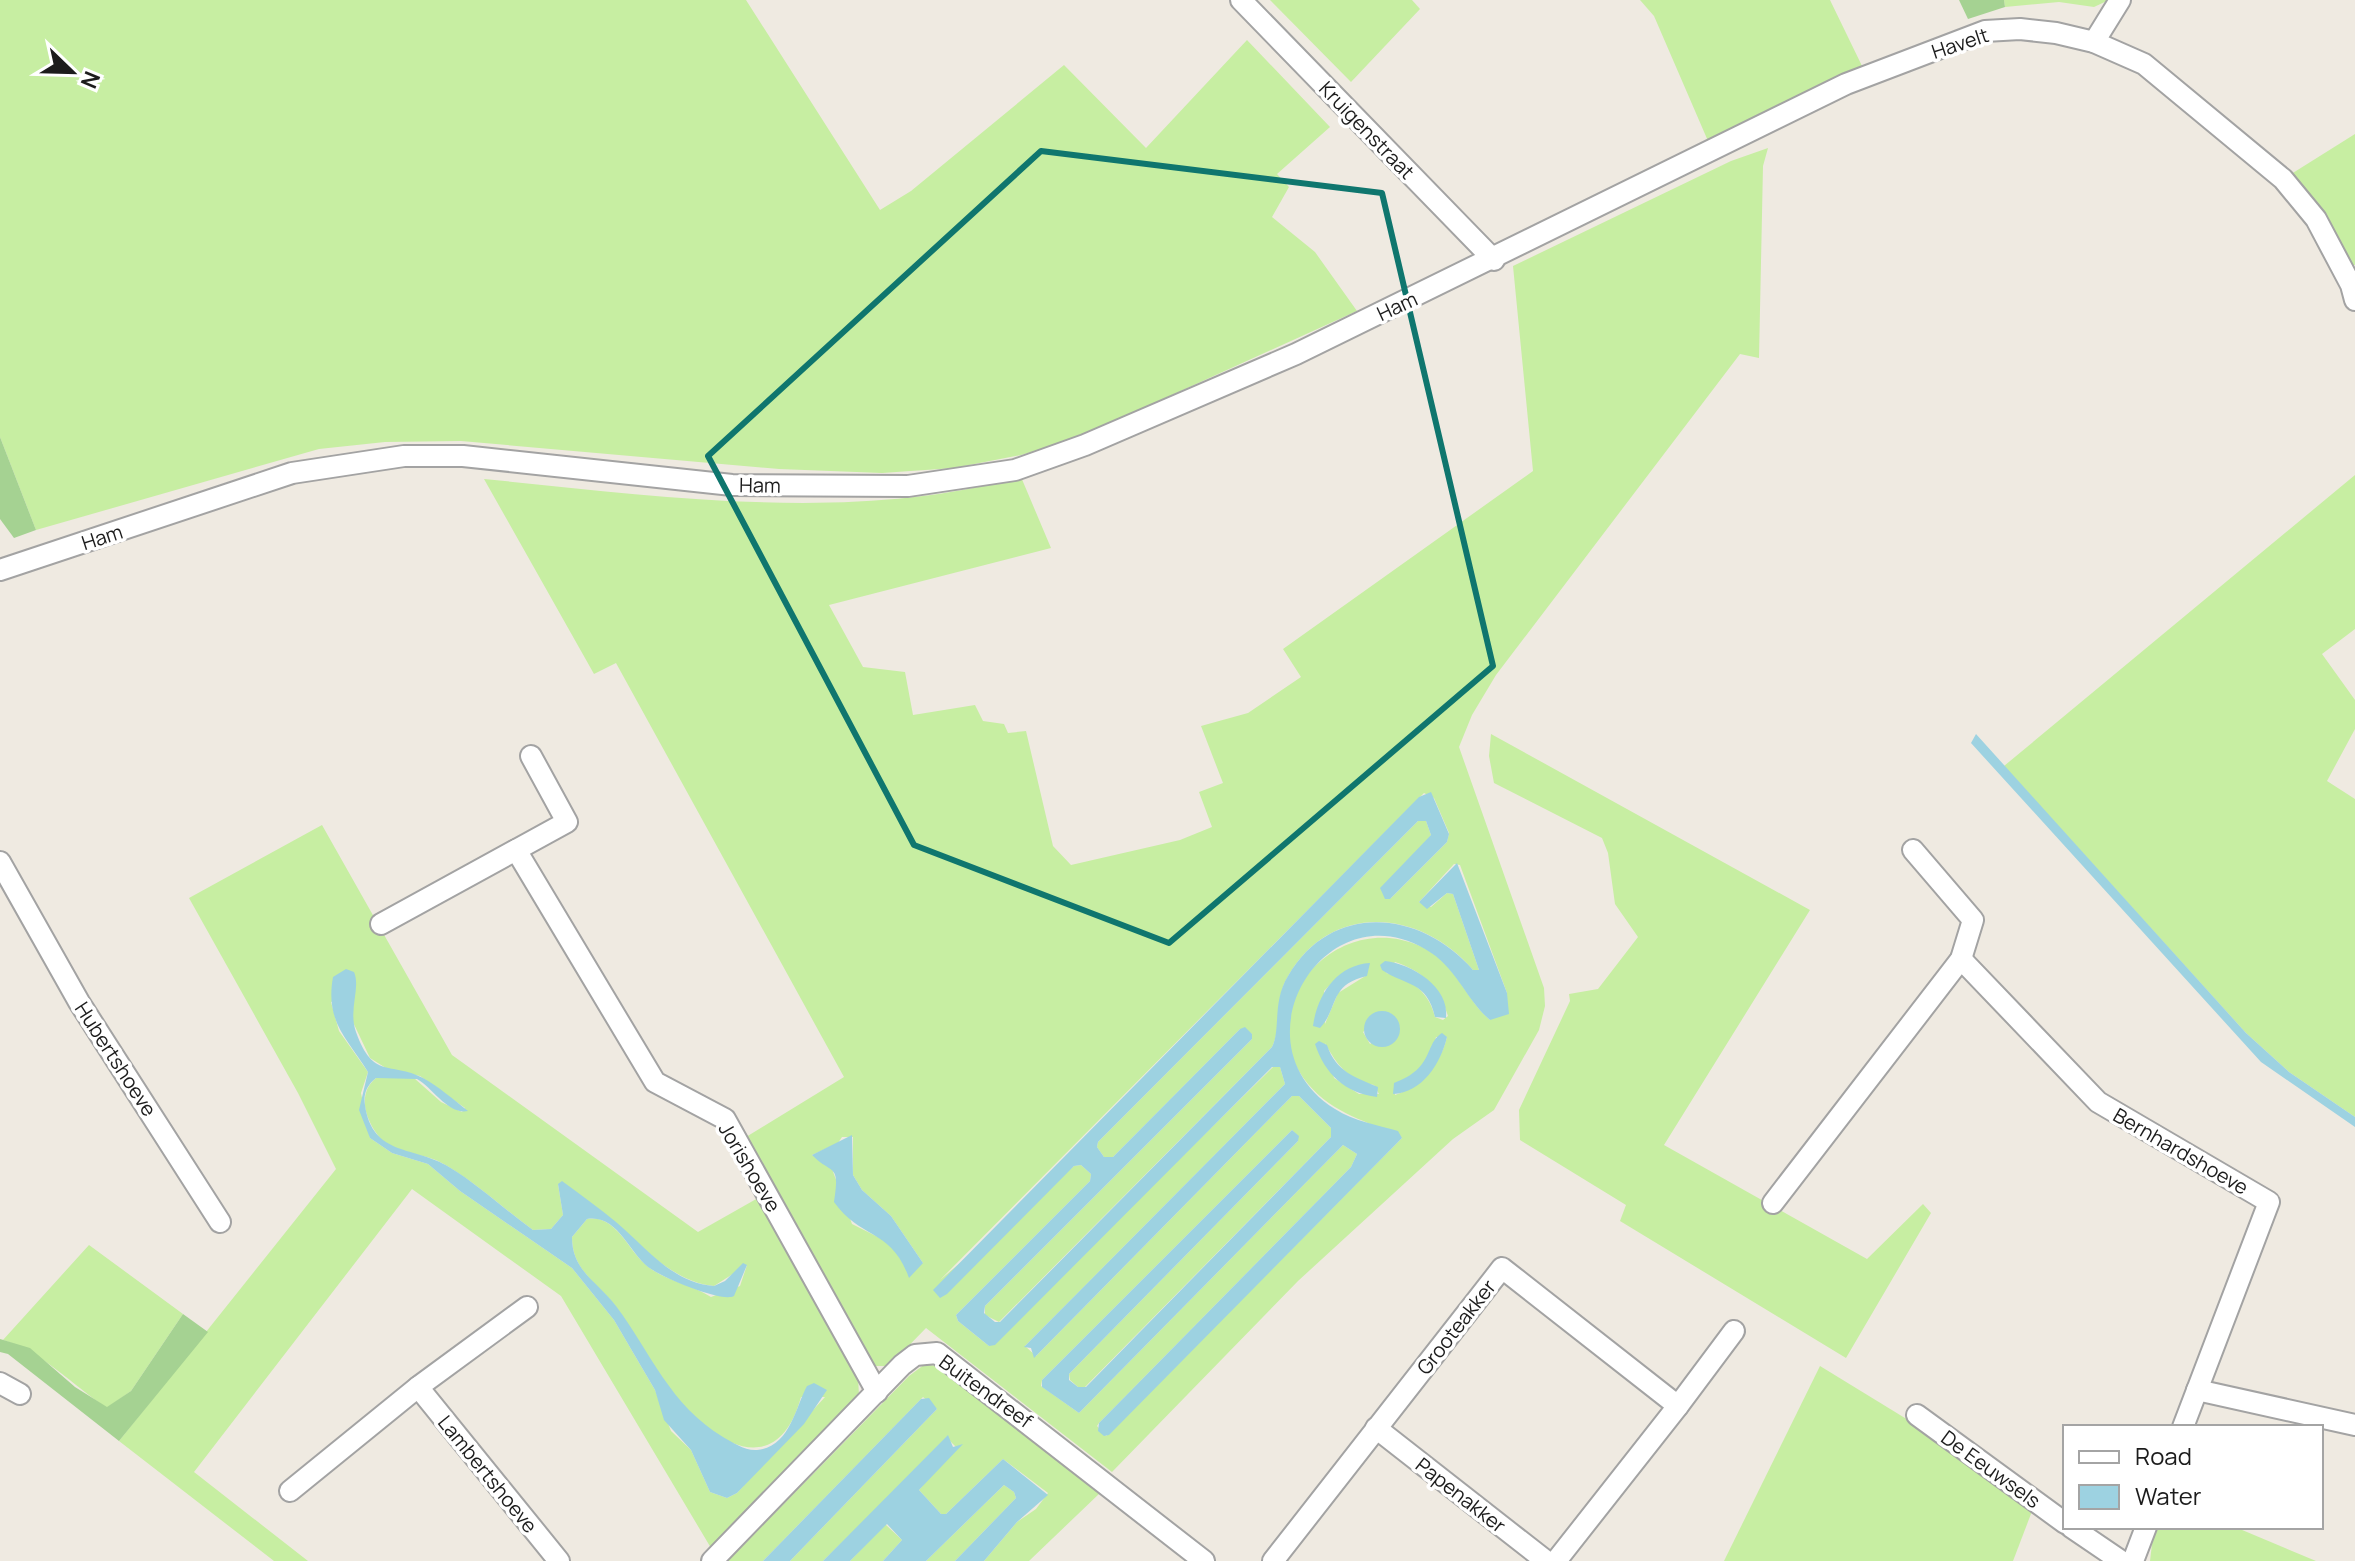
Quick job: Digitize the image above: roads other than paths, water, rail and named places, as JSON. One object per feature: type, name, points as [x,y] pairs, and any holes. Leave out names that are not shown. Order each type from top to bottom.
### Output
[{"type":"street","name":"Kruigenstraat","points":[[1241,0],[1494,260]]},
{"type":"street","points":[[2094,42],[2120,0]]},
{"type":"street","name":"Havelt","points":[[1494,260],[1846,84],[1985,31],[2020,29],[2094,42],[2144,64],[2283,179],[2316,219],[2351,285],[2355,300]]},
{"type":"street","name":"Ham","points":[[0,570],[292,473],[404,456],[463,456],[732,485],[908,486],[1015,470],[1085,445],[1296,354],[1494,260]]},
{"type":"street","points":[[381,924],[567,822],[531,756]]},
{"type":"street","name":"Jorishoeve","points":[[516,850],[655,1082],[725,1119],[877,1392]]},
{"type":"street","points":[[1773,1203],[1961,959],[1973,920],[1913,850]]},
{"type":"street","name":"Hubertshoeve","points":[[0,862],[8,898],[79,1002],[220,1222]]},
{"type":"street","name":"Bernhardshoeve","points":[[1961,959],[2098,1102],[2269,1202],[2184,1425]]},
{"type":"street","name":"Grooteakker","points":[[1273,1561],[1502,1268],[1678,1406]]},
{"type":"street","points":[[290,1491],[418,1387],[527,1307]]},
{"type":"street","points":[[1556,1561],[1734,1331]]},
{"type":"street","name":"Buitendreef","points":[[712,1561],[915,1355],[937,1353],[1204,1561]]},
{"type":"street","points":[[0,1383],[20,1394]]},
{"type":"street","name":"Lambertshoeve","points":[[418,1387],[559,1561]]},
{"type":"street","points":[[2197,1390],[2355,1425]]},
{"type":"street","name":"De Eeuwsels","points":[[1917,1415],[2063,1522]]},
{"type":"street","name":"Papenakker","points":[[1376,1428],[1546,1561]]},
{"type":"street","points":[[2074,1529],[2121,1561]]},
{"type":"street","points":[[2133,1561],[2145,1529]]},
{"type":"water","points":[[1976,734],[2246,1033],[2289,1072],[2355,1117],[2355,1127],[2261,1062],[1971,743]]},
{"type":"water","points":[[1431,792],[1449,834],[1447,842],[1390,899],[1385,899],[1380,888],[1431,835],[1426,821],[1418,821],[1098,1142],[1097,1147],[1104,1157],[1113,1157],[1240,1029],[1245,1027],[1252,1034],[1252,1039],[985,1306],[984,1313],[995,1322],[1000,1322],[1272,1047],[1280,996],[1288,976],[1306,952],[1328,935],[1352,925],[1378,922],[1403,926],[1428,935],[1452,950],[1473,970],[1479,970],[1453,894],[1447,893],[1427,909],[1419,902],[1457,863],[1507,993],[1509,1014],[1490,1020],[1436,956],[1388,936],[1354,940],[1325,957],[1304,982],[1292,1014],[1291,1048],[1305,1081],[1335,1109],[1358,1120],[1398,1131],[1402,1138],[1109,1435],[1104,1436],[1098,1431],[1099,1423],[1351,1167],[1357,1154],[1343,1145],[1079,1413],[1042,1387],[1042,1380],[1292,1130],[1299,1136],[1298,1141],[1069,1374],[1069,1380],[1078,1387],[1086,1387],[1331,1137],[1331,1128],[1299,1096],[1292,1096],[1034,1358],[1031,1348],[1024,1347],[1285,1084],[1280,1067],[1272,1067],[995,1345],[989,1346],[958,1321],[956,1315],[1090,1181],[1091,1174],[1081,1165],[1074,1166],[947,1294],[940,1298],[933,1290],[1419,797]]},
{"type":"water","points":[[1385,961],[1417,972],[1436,987],[1446,1007],[1446,1018],[1435,1017],[1427,997],[1421,991],[1382,970],[1380,965]]},
{"type":"water","points":[[1370,963],[1367,976],[1340,991],[1320,1028],[1313,1026],[1319,1004],[1330,984],[1347,969]]},
{"type":"water","points":[[346,969],[354,972],[356,978],[354,1023],[369,1057],[384,1067],[423,1078],[468,1111],[447,1105],[417,1079],[376,1078],[366,1090],[365,1105],[369,1122],[376,1134],[386,1142],[449,1167],[533,1230],[551,1229],[563,1215],[558,1184],[562,1181],[616,1222],[660,1262],[685,1278],[714,1286],[725,1281],[743,1263],[747,1265],[734,1296],[717,1296],[648,1267],[607,1222],[587,1219],[572,1237],[576,1259],[581,1267],[616,1306],[675,1394],[689,1410],[723,1437],[748,1449],[768,1447],[777,1442],[790,1425],[807,1386],[814,1383],[827,1390],[804,1424],[737,1493],[727,1498],[710,1492],[691,1450],[664,1420],[655,1390],[614,1320],[572,1268],[460,1191],[428,1164],[392,1153],[370,1138],[359,1110],[368,1072],[340,1029],[332,1006],[333,977]]},
{"type":"water","points":[[1382,1011],[1395,1016],[1400,1029],[1395,1042],[1382,1047],[1369,1042],[1364,1029],[1369,1016]]},
{"type":"water","points":[[1442,1033],[1447,1037],[1444,1047],[1429,1075],[1413,1088],[1393,1094],[1394,1083],[1416,1070]]},
{"type":"water","points":[[1319,1041],[1327,1045],[1341,1068],[1378,1087],[1377,1097],[1355,1091],[1338,1080],[1319,1055],[1315,1044]]},
{"type":"water","points":[[852,1135],[853,1175],[862,1190],[891,1216],[923,1263],[909,1278],[893,1250],[855,1223],[834,1202],[835,1175],[812,1155]]},
{"type":"water","points":[[929,1398],[937,1409],[790,1561],[763,1561],[921,1399]]},
{"type":"water","points":[[948,1435],[953,1447],[963,1444],[919,1490],[941,1514],[946,1514],[1003,1459],[1048,1495],[1017,1522],[984,1561],[955,1561],[1016,1498],[1014,1492],[1004,1485],[926,1561],[883,1561],[902,1540],[887,1524],[850,1561],[823,1561]]}]
